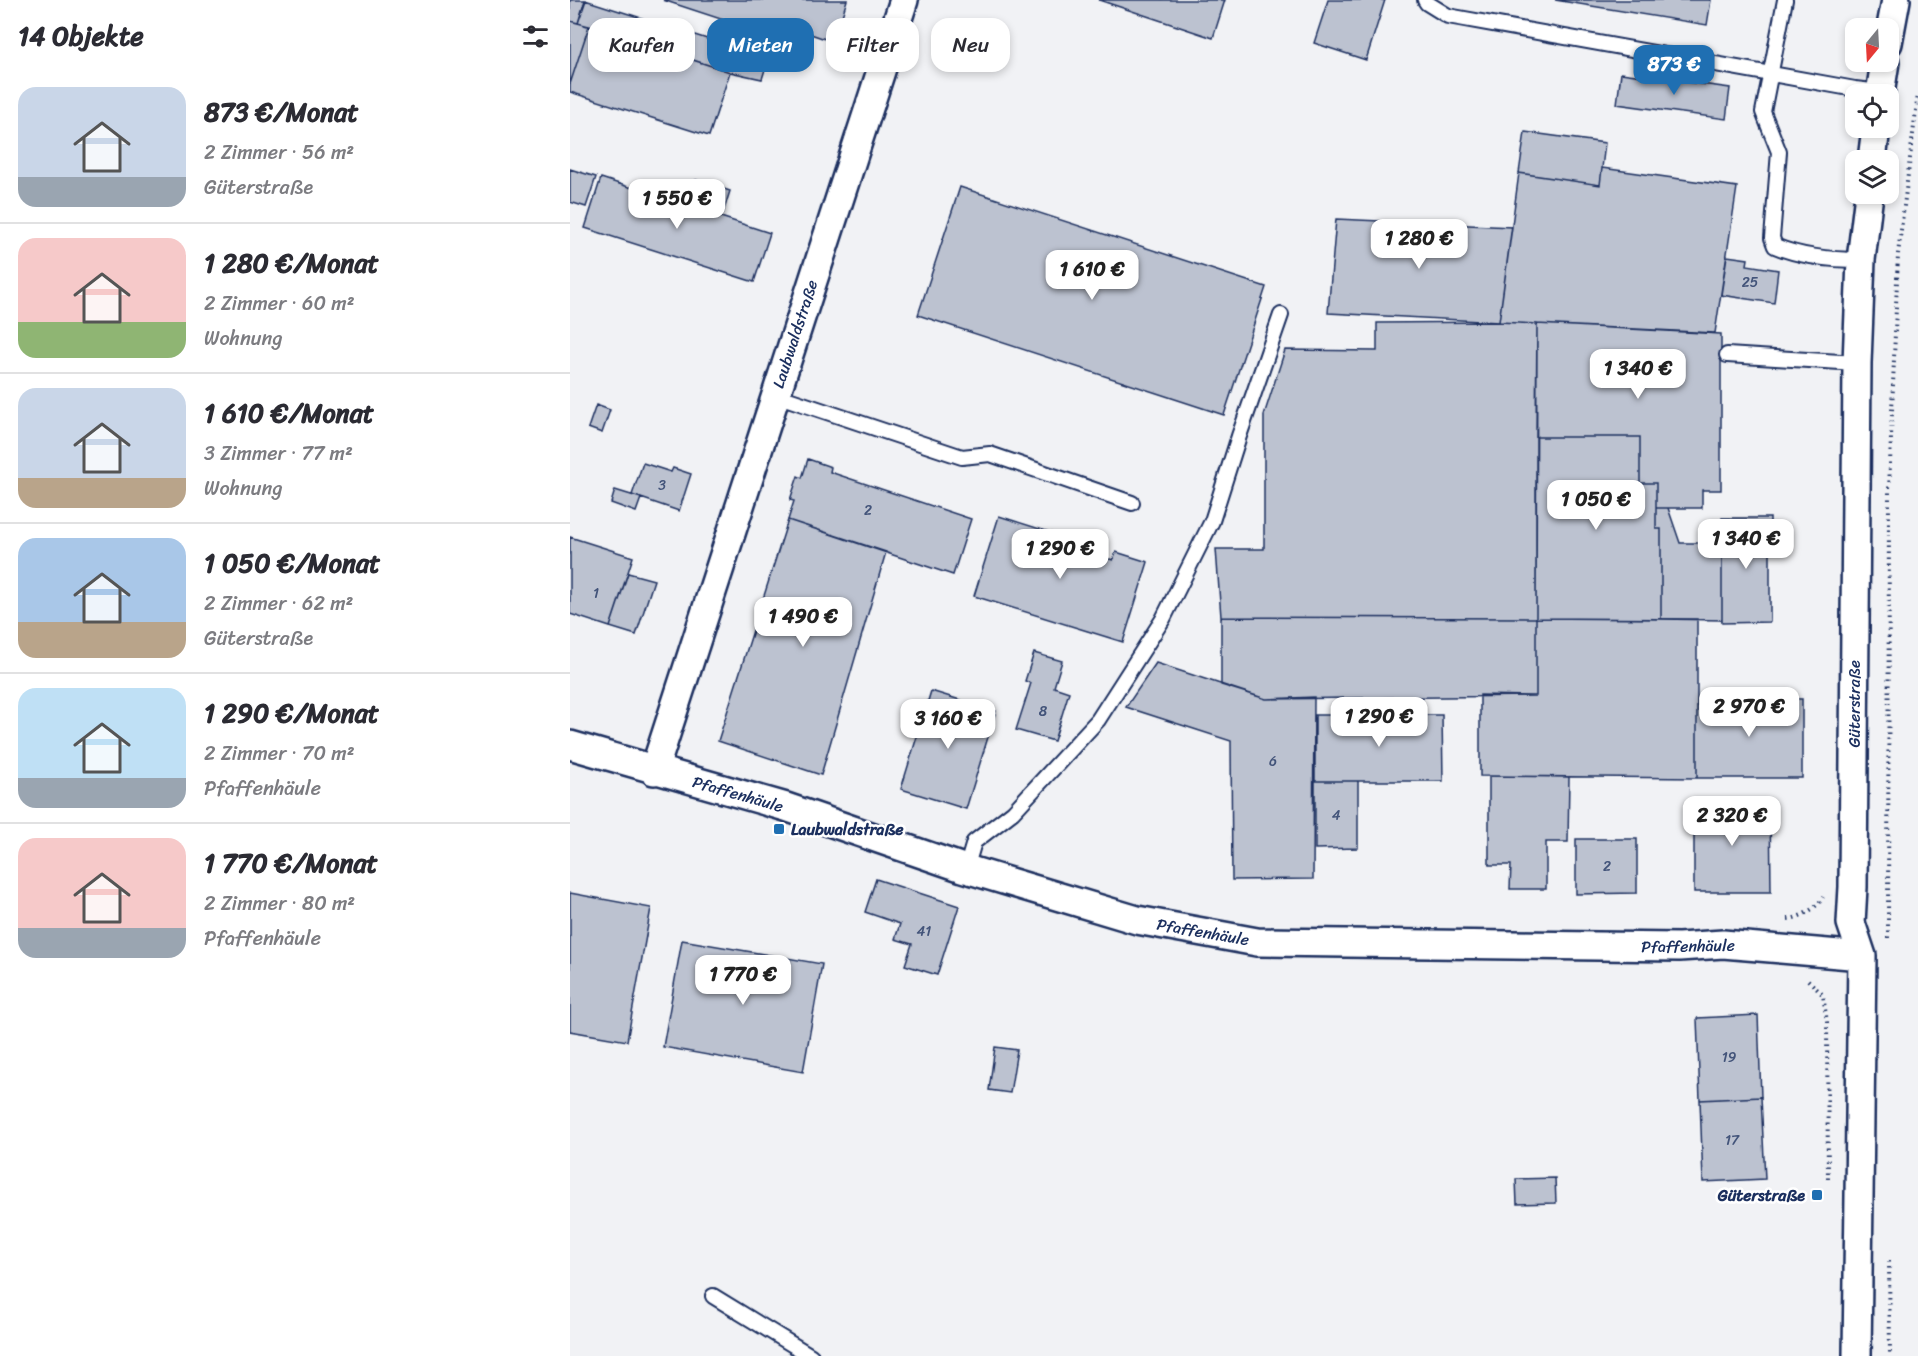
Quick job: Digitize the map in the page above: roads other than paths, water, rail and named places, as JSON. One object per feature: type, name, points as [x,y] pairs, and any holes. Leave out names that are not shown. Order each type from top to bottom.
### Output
[{"type":"street","name":"Laubwaldstraße","points":[[654,771],[904,0]]},
{"type":"street","points":[[1893,18],[1896,0]]},
{"type":"street","name":"Güterstraße","points":[[1857,1356],[1863,956],[1851,923],[1857,363],[1861,260],[1868,204]]},
{"type":"street","name":"Pfaffenhäule","points":[[570,745],[654,771],[786,807],[966,869],[1137,920],[1257,942],[1679,947],[1723,944],[1863,956]]},
{"type":"lane","points":[[1425,0],[1448,16],[1845,87]]},
{"type":"lane","points":[[1785,0],[1763,112],[1779,152],[1772,238],[1775,246],[1785,250],[1838,260],[1861,260]]},
{"type":"lane","points":[[966,869],[974,842],[1013,812],[1098,720],[1163,619],[1212,521],[1281,315]]},
{"type":"lane","points":[[1727,355],[1857,363]]},
{"type":"lane","points":[[776,395],[962,457],[990,454],[1132,503]]},
{"type":"lane","points":[[713,1296],[811,1356]]},
{"type":"place","name":"Laubwaldstraße","points":[[779,829]]},
{"type":"place","name":"Güterstraße","points":[[1817,1195]]}]
